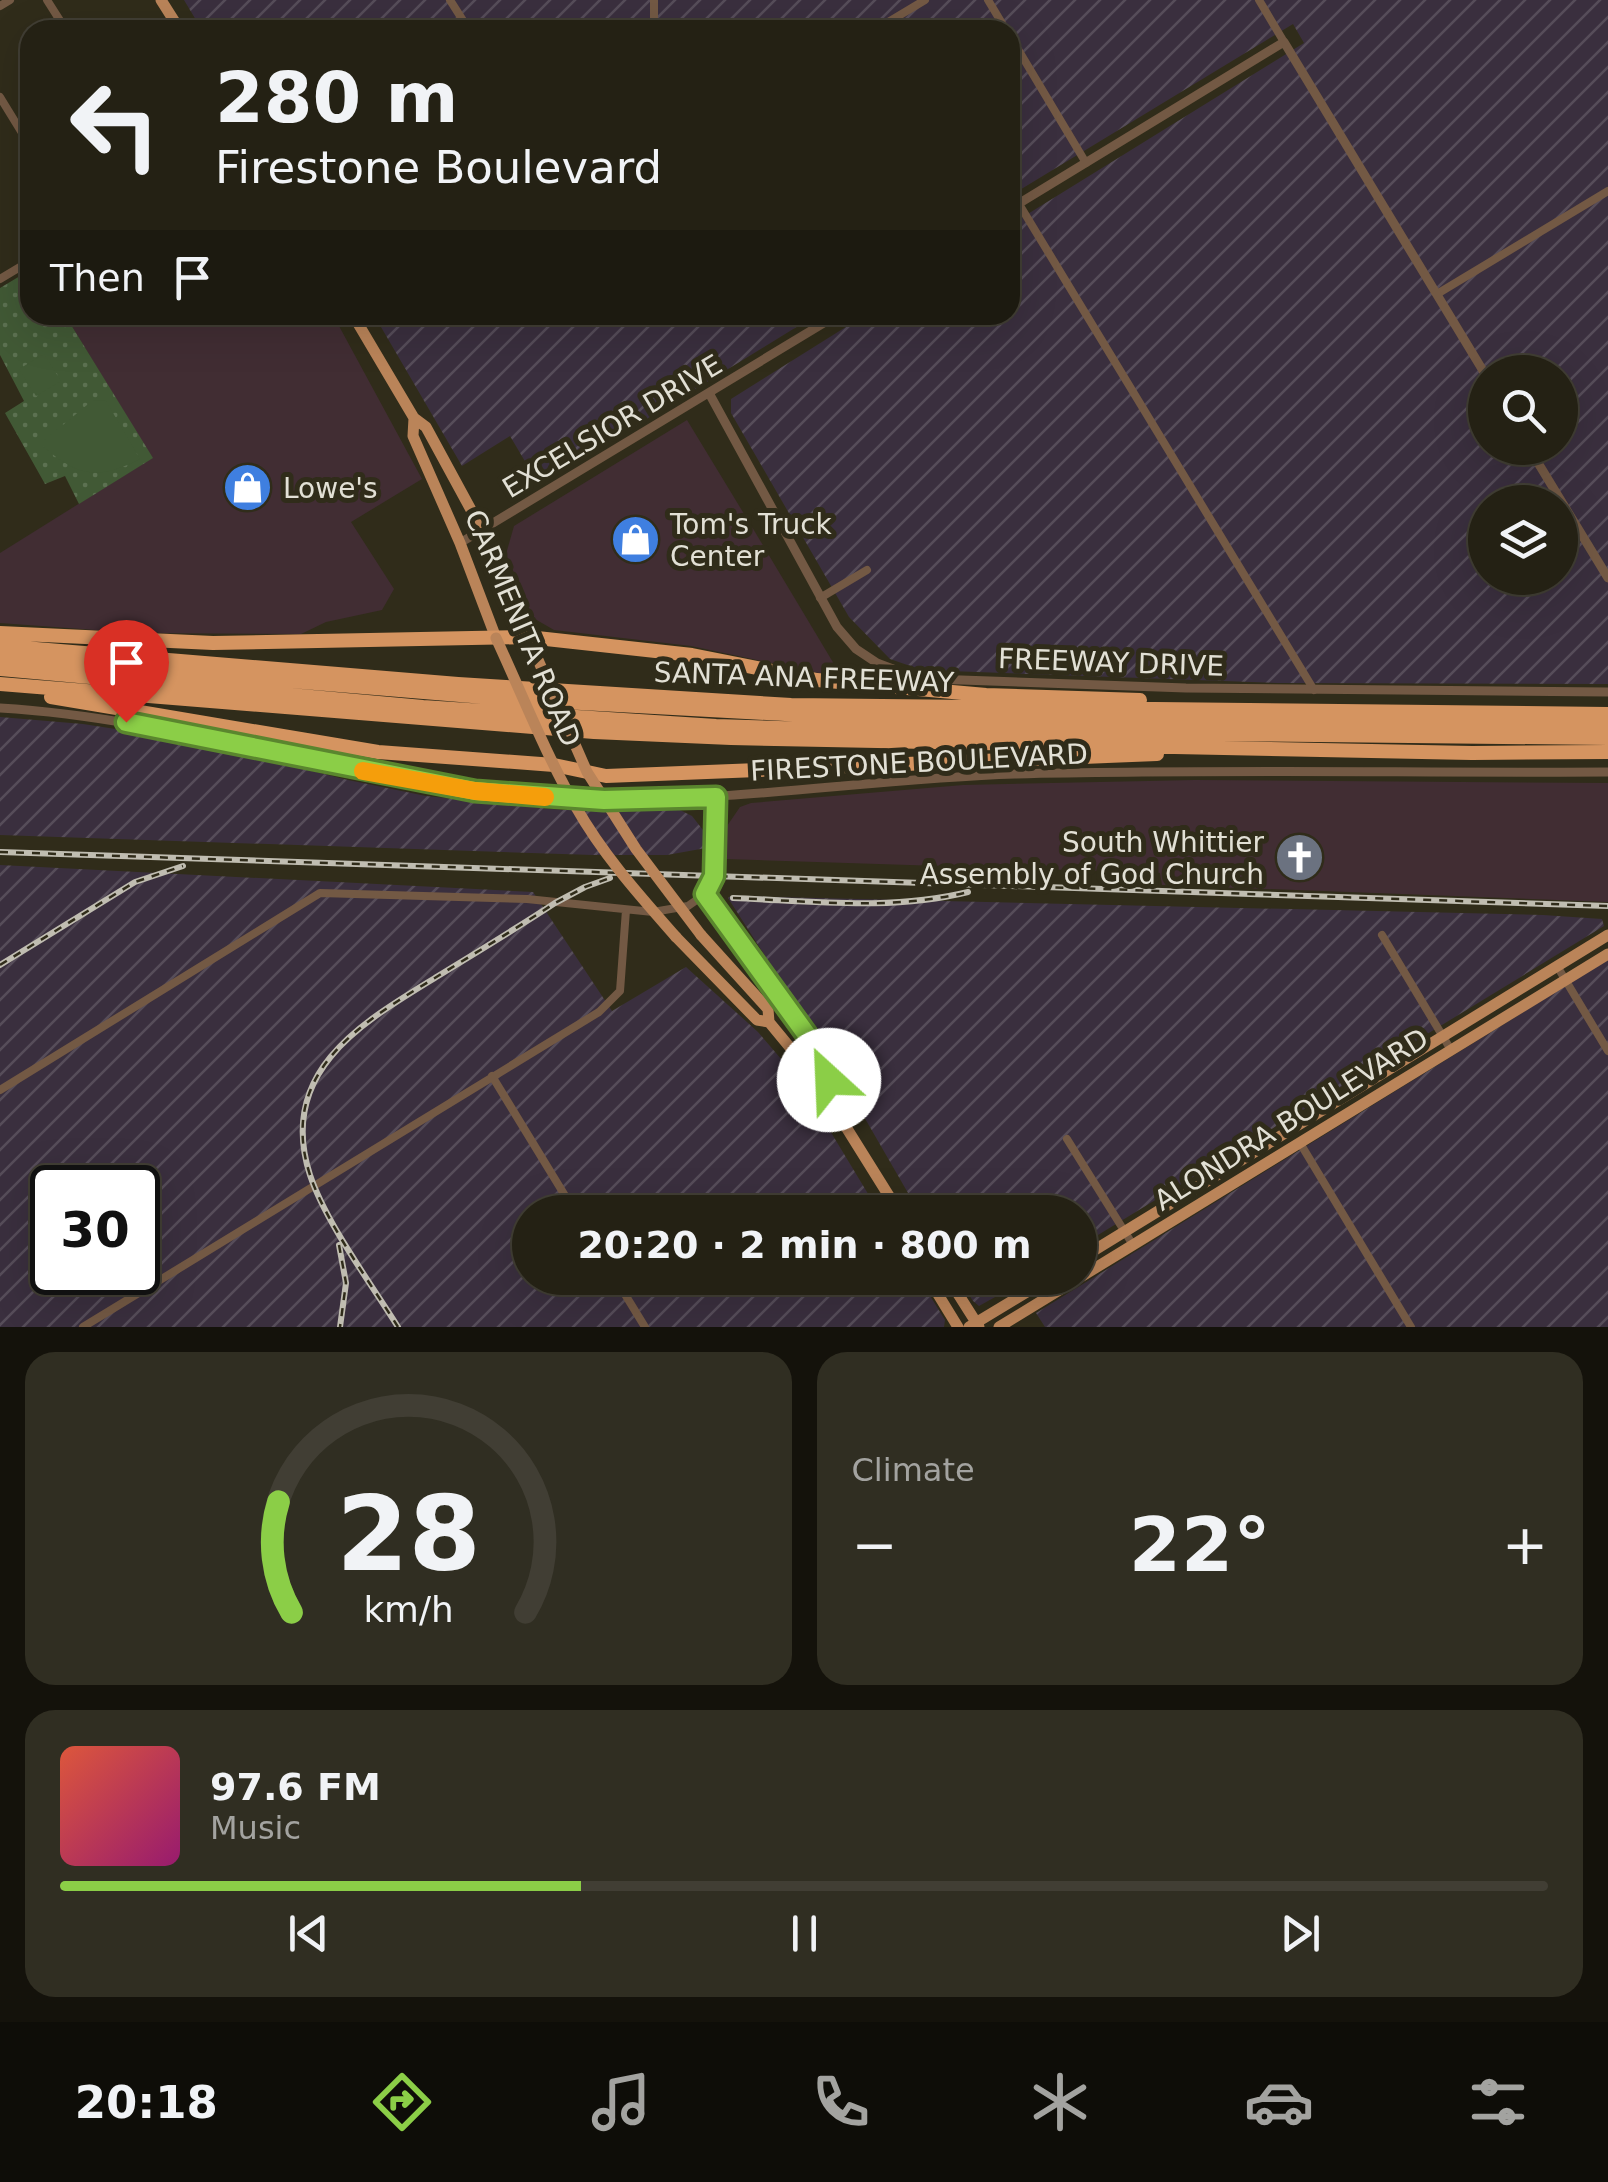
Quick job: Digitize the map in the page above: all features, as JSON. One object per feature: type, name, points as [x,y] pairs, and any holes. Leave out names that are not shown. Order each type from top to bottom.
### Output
[{"type":"highway","points":[[0,632],[213,643],[528,637],[692,655],[817,680],[881,687],[1263,710]]},
{"type":"highway","name":"SANTA ANA FREEWAY","points":[[0,646],[458,684],[773,704],[1608,714]]},
{"type":"highway","points":[[0,657],[508,699],[802,716],[1608,725]]},
{"type":"highway","points":[[0,669],[423,706],[716,726],[1608,738]]},
{"type":"highway","points":[[0,684],[594,732],[831,741],[1608,752]]},
{"type":"highway","points":[[0,692],[72,698],[378,752],[554,766],[606,776],[1116,758],[1232,748]]},
{"type":"main road","name":"CARMENITA ROAD","points":[[359,325],[414,418],[426,428],[482,530],[586,772],[636,849],[701,935],[768,1010],[769,1022],[824,1091],[889,1195]]},
{"type":"main road","name":"CARMENITA ROAD","points":[[414,418],[413,436],[460,542],[496,638],[554,766],[607,854],[676,937],[757,1020],[769,1022]]},
{"type":"main road","name":"ALONDRA BOULEVARD","points":[[1097,1249],[1608,935]]},
{"type":"main road","name":"ALONDRA BOULEVARD","points":[[1000,1327],[1608,954]]},
{"type":"main road","points":[[1248,1156],[1256,1170]]},
{"type":"main road","points":[[938,1295],[958,1327]]},
{"type":"main road","points":[[958,1295],[975,1326],[1023,1295]]},
{"type":"street","points":[[0,6],[10,0]]},
{"type":"street","points":[[892,20],[925,0]]},
{"type":"street","points":[[1259,0],[1474,355]]},
{"type":"street","points":[[1020,204],[1284,42]]},
{"type":"street","points":[[1020,53],[1086,163]]},
{"type":"street","points":[[0,97],[20,130]]},
{"type":"street","points":[[1437,294],[1608,190]]},
{"type":"street","points":[[1020,215],[1314,690]]},
{"type":"street","name":"EXCELSIOR DRIVE","points":[[460,542],[821,325]]},
{"type":"street","name":"FREEWAY DRIVE","points":[[709,393],[837,628],[856,648],[888,669],[914,677],[1314,690],[1608,692]]},
{"type":"street","points":[[1539,465],[1608,578]]},
{"type":"street","points":[[820,598],[866,570]]},
{"type":"street","name":"FIRESTONE BOULEVARD","points":[[0,708],[160,726],[360,771],[475,791],[604,800],[716,797],[1013,774],[1608,772]]},
{"type":"street","points":[[0,1090],[320,893],[526,899],[653,912],[688,906],[705,894],[714,876],[716,797]]},
{"type":"street","points":[[705,894],[824,1061],[830,1074],[824,1091]]},
{"type":"street","points":[[83,1327],[611,1003],[620,991],[626,910]]},
{"type":"street","points":[[1382,934],[1451,1050]]},
{"type":"street","points":[[1557,966],[1608,1051]]},
{"type":"street","points":[[492,1076],[565,1195]]},
{"type":"street","points":[[1067,1140],[1133,1245]]},
{"type":"street","points":[[1300,1143],[1412,1327]]},
{"type":"street","points":[[625,1295],[645,1327]]},
{"type":"shaded area","points":[[184,0],[1608,0],[1608,684],[1279,683],[922,670],[890,659],[849,617],[731,413],[731,399],[849,325],[1020,325],[1020,219],[1304,43],[1293,24],[1020,190],[1020,20],[196,20]]},
{"type":"shaded area","points":[[71,325],[338,325],[422,479],[351,522],[394,589],[382,610],[326,622],[301,634],[136,633],[0,623],[0,553],[152,458]]},
{"type":"shaded area","points":[[380,325],[800,325],[539,485],[510,436],[462,466]]},
{"type":"shaded area","name":"Tom's Truck Center","points":[[687,420],[837,669],[823,667],[823,674],[691,646],[554,630],[531,613],[506,554],[514,526]]},
{"type":"shaded area","points":[[0,717],[83,724],[187,740],[426,796],[562,810],[676,808],[692,816],[703,830],[706,848],[667,855],[593,855],[0,835]]},
{"type":"shaded area","points":[[1195,780],[1608,783],[1608,902],[1162,885],[1160,873],[726,859],[727,826],[740,807],[751,803],[963,785]]},
{"type":"shaded area","points":[[0,865],[533,892],[612,1011],[686,967],[758,1032],[800,1081],[869,1195],[512,1195],[512,1295],[930,1295],[945,1320],[944,1327],[0,1327]]},
{"type":"shaded area","points":[[728,898],[1543,915],[1602,919],[1604,926],[1097,1236],[1097,1195],[909,1195],[826,1051]]},
{"type":"shaded area","points":[[1608,960],[1608,1327],[1045,1327],[1036,1313],[1065,1295],[1097,1295],[1097,1275]]},
{"type":"shaded area","points":[[969,1295],[999,1295],[979,1306]]},
{"type":"green space","points":[[20,276],[20,325],[71,325],[153,458],[79,504],[65,476],[45,484],[5,413],[24,401],[0,355],[0,288]]},
{"type":"green space","points":[[44,354],[61,381],[36,396],[19,369]]},
{"type":"green space","points":[[93,400],[106,401],[140,459],[110,471],[87,472],[64,463],[40,444]]},
{"type":"railway","points":[[0,852],[1608,906]]},
{"type":"railway","points":[[0,965],[135,882],[183,866]]},
{"type":"railway","points":[[398,1327],[337,1232],[310,1175],[303,1138],[305,1106],[316,1078],[334,1053],[382,1011],[555,903],[610,878]]},
{"type":"railway","points":[[733,898],[880,903],[968,892]]},
{"type":"railway","points":[[339,1245],[346,1283],[340,1327]]},
{"type":"slow traffic","points":[[363,771],[475,791],[545,797]]},
{"type":"place","name":"Lowe's","points":[[248,488]]},
{"type":"place","name":"Tom's Truck Center","points":[[635,540]]},
{"type":"place","name":"South Whittier Assembly of God Church","points":[[1299,858]]},
{"type":"route","points":[[126,722],[475,791],[604,800],[716,797],[714,876],[705,894],[812,1042],[828,1068],[829,1080]]}]
